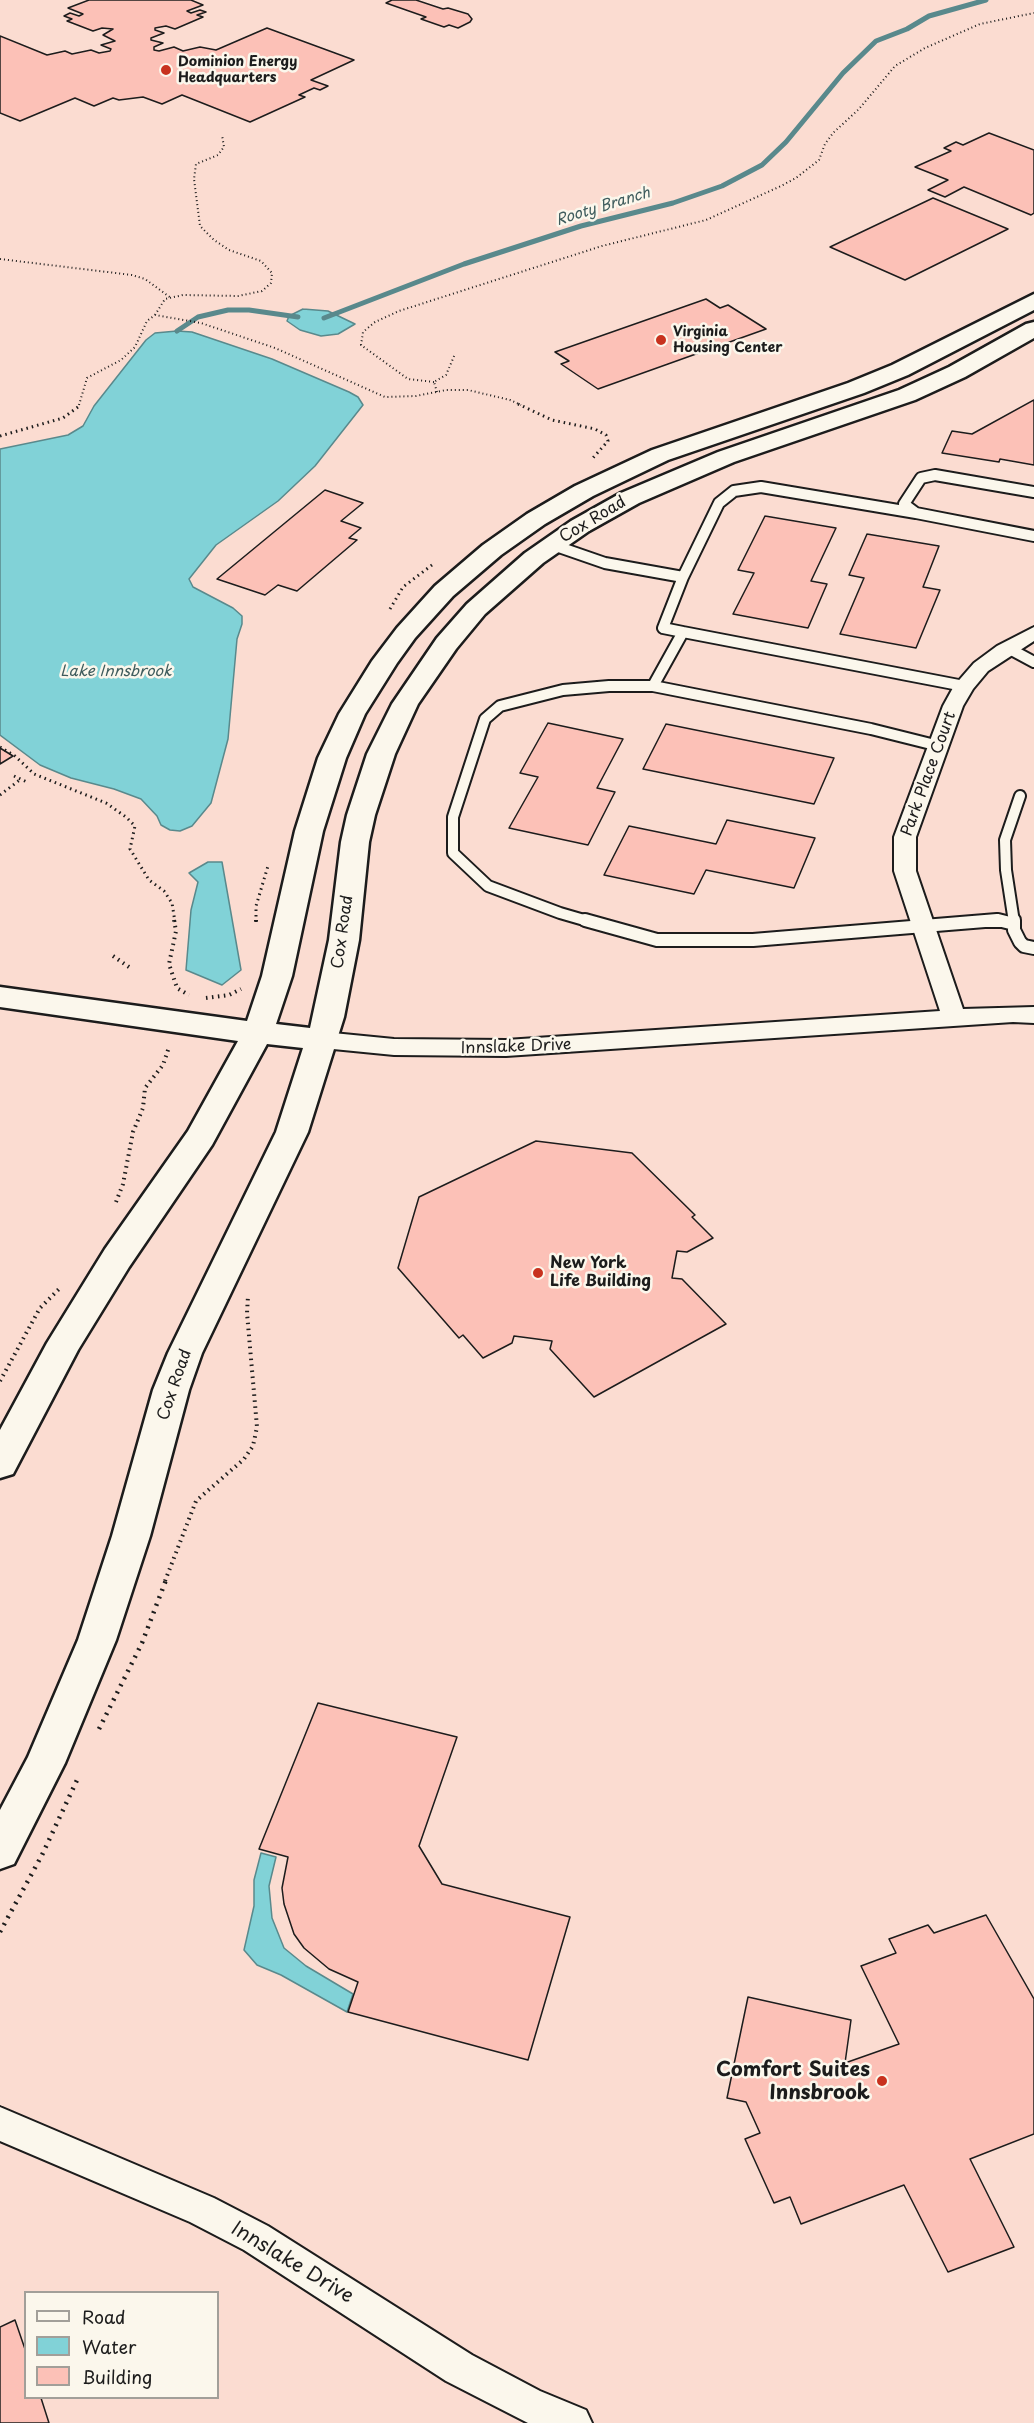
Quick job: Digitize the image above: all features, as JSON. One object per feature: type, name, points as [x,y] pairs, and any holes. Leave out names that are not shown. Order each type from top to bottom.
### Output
[{"type":"main road","name":"Cox Road","points":[[0,1464],[64,1343],[117,1258],[201,1137],[258,1033],[277,976],[309,831],[332,758],[352,714],[385,661],[406,633],[444,591],[492,550],[536,519],[618,473],[711,436],[889,375],[1034,300]]},
{"type":"main road","name":"Cox Road","points":[[0,1851],[45,1763],[97,1640],[131,1536],[171,1390],[185,1353],[278,1164],[302,1102],[323,1040],[344,940],[355,842],[361,815],[381,754],[405,705],[446,644],[476,609],[506,581],[553,545],[630,498],[726,457],[907,394],[957,372],[1034,329]]},
{"type":"main road","name":"Innslake Drive","points":[[0,997],[323,1040]]},
{"type":"street","name":"Park Place Court","points":[[954,1018],[905,871],[905,837],[953,706],[964,686],[981,668],[1008,648],[1034,633]]},
{"type":"street","name":"Innslake Drive","points":[[323,1040],[394,1047],[506,1048],[954,1018],[1034,1015]]},
{"type":"street","name":"Innslake Drive","points":[[0,2124],[202,2210],[256,2238],[459,2368],[527,2404],[573,2423]]},
{"type":"lane","points":[[916,513],[904,504],[921,477],[935,475],[1034,492]]},
{"type":"lane","points":[[964,686],[663,628],[683,577],[719,503],[734,490],[760,487],[916,513],[1034,536]]},
{"type":"lane","points":[[553,545],[605,563],[683,577]]},
{"type":"lane","points":[[652,686],[684,632]]},
{"type":"lane","points":[[1008,648],[1034,662]]},
{"type":"lane","points":[[939,746],[871,729],[652,686],[609,686],[563,690],[500,706],[485,719],[453,817],[453,853],[488,886],[560,914],[657,940],[753,940],[986,920],[1014,924]]},
{"type":"lane","points":[[1020,796],[1005,840],[1006,870],[1014,910],[1014,930],[1024,946],[1034,948]]},
{"type":"path","points":[[454,354],[446,375],[434,382],[408,379],[361,345],[360,340],[363,332],[375,322],[399,311],[602,246],[706,220],[780,186],[796,178],[819,160],[825,144],[833,133],[859,110],[895,66],[925,48],[980,24],[1034,13]]},
{"type":"path","points":[[0,436],[63,418],[78,407],[87,378],[121,360],[135,347],[147,321],[155,315],[165,299],[183,295],[238,296],[262,291],[271,283],[272,273],[261,261],[229,250],[214,240],[200,226],[194,179],[196,164],[218,155],[224,147],[222,135]]},
{"type":"path","points":[[0,259],[132,275],[145,279],[171,298]]},
{"type":"path","points":[[155,315],[201,323],[275,348],[385,397],[468,390],[510,400],[552,420],[595,429],[606,435],[608,441],[587,464]]},
{"type":"path","points":[[434,382],[437,392]]},
{"type":"path","points":[[390,610],[403,587],[436,562]]},
{"type":"path","points":[[0,747],[15,756],[34,774],[106,803],[126,816],[135,826],[130,849],[149,880],[164,891],[172,903],[176,931],[169,964],[177,988],[188,995],[195,996],[229,995],[247,986]]},
{"type":"path","points":[[14,776],[27,782]]},
{"type":"path","points":[[0,795],[21,779]]},
{"type":"path","points":[[257,927],[256,906],[271,859]]},
{"type":"path","points":[[113,956],[129,967]]},
{"type":"path","points":[[115,1204],[123,1184],[133,1132],[143,1108],[145,1088],[163,1065],[170,1043],[195,996]]},
{"type":"path","points":[[0,1381],[40,1308],[63,1284]]},
{"type":"path","points":[[98,1730],[142,1643],[196,1501],[244,1459],[253,1446],[257,1427],[247,1313],[248,1293]]},
{"type":"path","points":[[0,1932],[42,1855],[81,1770]]},
{"type":"shaded area","points":[[0,0],[1034,0],[1034,2423],[0,2423]]},
{"type":"water","points":[[303,309],[328,311],[355,324],[338,334],[321,336],[300,330],[287,321],[289,316]]},
{"type":"water","name":"Lake Innsbrook","points":[[192,332],[272,359],[349,392],[358,397],[363,405],[315,466],[278,501],[216,545],[189,579],[193,587],[233,608],[242,616],[242,624],[237,639],[228,739],[211,803],[192,826],[180,831],[170,830],[161,825],[157,816],[141,799],[114,789],[71,778],[40,765],[0,735],[0,449],[68,435],[83,426],[94,406],[146,340],[155,333]]},
{"type":"water","points":[[208,862],[222,862],[241,970],[222,985],[186,970],[191,910],[198,882],[189,873]]},
{"type":"water","points":[[261,1853],[276,1857],[269,1886],[272,1918],[284,1948],[306,1966],[353,1994],[347,2012],[281,1975],[257,1965],[244,1950],[254,1906],[254,1880]]},
{"type":"building","name":"Dominion Energy Headquarters","points":[[89,0],[191,0],[203,5],[187,11],[206,12],[197,15],[203,17],[175,29],[166,26],[155,28],[164,33],[151,38],[151,40],[163,43],[154,47],[154,50],[174,47],[183,51],[200,47],[216,50],[267,28],[354,60],[311,80],[328,86],[320,90],[314,88],[299,95],[305,97],[250,122],[182,95],[162,104],[143,97],[119,100],[113,98],[94,106],[75,98],[20,121],[0,113],[0,36],[47,55],[65,51],[72,54],[91,50],[99,53],[110,51],[111,49],[101,45],[115,41],[103,35],[113,29],[102,28],[93,31],[67,21],[72,19],[64,16],[70,13],[79,16],[83,14],[68,8]]},
{"type":"building","points":[[392,0],[416,0],[468,14],[472,19],[458,28],[449,25],[444,27],[421,19],[426,17],[386,3]]},
{"type":"building","points":[[989,133],[1034,150],[1034,213],[1031,215],[964,187],[945,197],[928,190],[948,180],[915,167],[951,151],[944,148],[956,142],[963,145]]},
{"type":"building","points":[[933,198],[1008,229],[905,280],[830,247]]},
{"type":"building","name":"Virginia Housing Center","points":[[706,299],[720,308],[728,305],[766,329],[598,389],[561,364],[569,361],[555,352]]},
{"type":"building","points":[[1034,400],[1034,465],[942,453],[952,431],[972,434]]},
{"type":"building","points":[[325,490],[363,503],[341,521],[361,528],[349,538],[357,540],[297,591],[278,585],[265,595],[217,579]]},
{"type":"building","points":[[765,516],[836,528],[811,581],[827,584],[808,628],[733,614],[754,573],[738,570]]},
{"type":"building","points":[[867,534],[939,546],[923,587],[940,590],[916,648],[840,634],[864,578],[849,575]]},
{"type":"building","points":[[548,723],[623,739],[597,788],[615,792],[588,845],[509,828],[538,777],[520,773]]},
{"type":"building","points":[[666,724],[834,758],[814,804],[643,769]]},
{"type":"building","points":[[0,748],[13,756],[0,764]]},
{"type":"building","points":[[727,820],[815,838],[794,888],[706,870],[694,894],[604,875],[629,826],[716,844]]},
{"type":"building","name":"New York Life Building","points":[[536,1141],[632,1153],[695,1215],[692,1217],[713,1238],[687,1252],[677,1251],[672,1278],[682,1279],[726,1324],[594,1397],[550,1349],[552,1341],[514,1336],[512,1343],[483,1358],[463,1335],[459,1338],[398,1268],[419,1197]]},
{"type":"building","points":[[318,1703],[457,1737],[419,1846],[442,1884],[570,1917],[528,2060],[348,2012],[358,1982],[329,1969],[304,1948],[294,1934],[284,1904],[282,1888],[288,1857],[259,1849]]},
{"type":"building","name":"Comfort Suites Innsbrook","points":[[986,1915],[1034,1999],[1034,2134],[970,2159],[1014,2247],[948,2272],[904,2185],[801,2224],[790,2197],[774,2203],[745,2139],[760,2133],[746,2102],[727,2098],[748,1997],[851,2020],[845,2063],[899,2044],[861,1966],[896,1953],[889,1939],[928,1925],[934,1933]]},
{"type":"building","points":[[15,2320],[24,2346],[24,2399],[41,2399],[49,2423],[0,2423],[0,2327]]},
{"type":"waterway","name":"Rooty Branch","points":[[324,318],[464,264],[581,226],[673,203],[722,186],[762,165],[786,142],[843,73],[876,41],[907,29],[929,16],[986,0]]},
{"type":"waterway","name":"Rooty Branch","points":[[177,331],[198,317],[228,310],[249,310],[298,317]]},
{"type":"place","name":"Dominion Energy Headquarters","points":[[166,70]]},
{"type":"place","name":"Virginia Housing Center","points":[[661,340]]},
{"type":"place","name":"New York Life Building","points":[[538,1273]]},
{"type":"place","name":"Comfort Suites Innsbrook","points":[[882,2081]]}]
